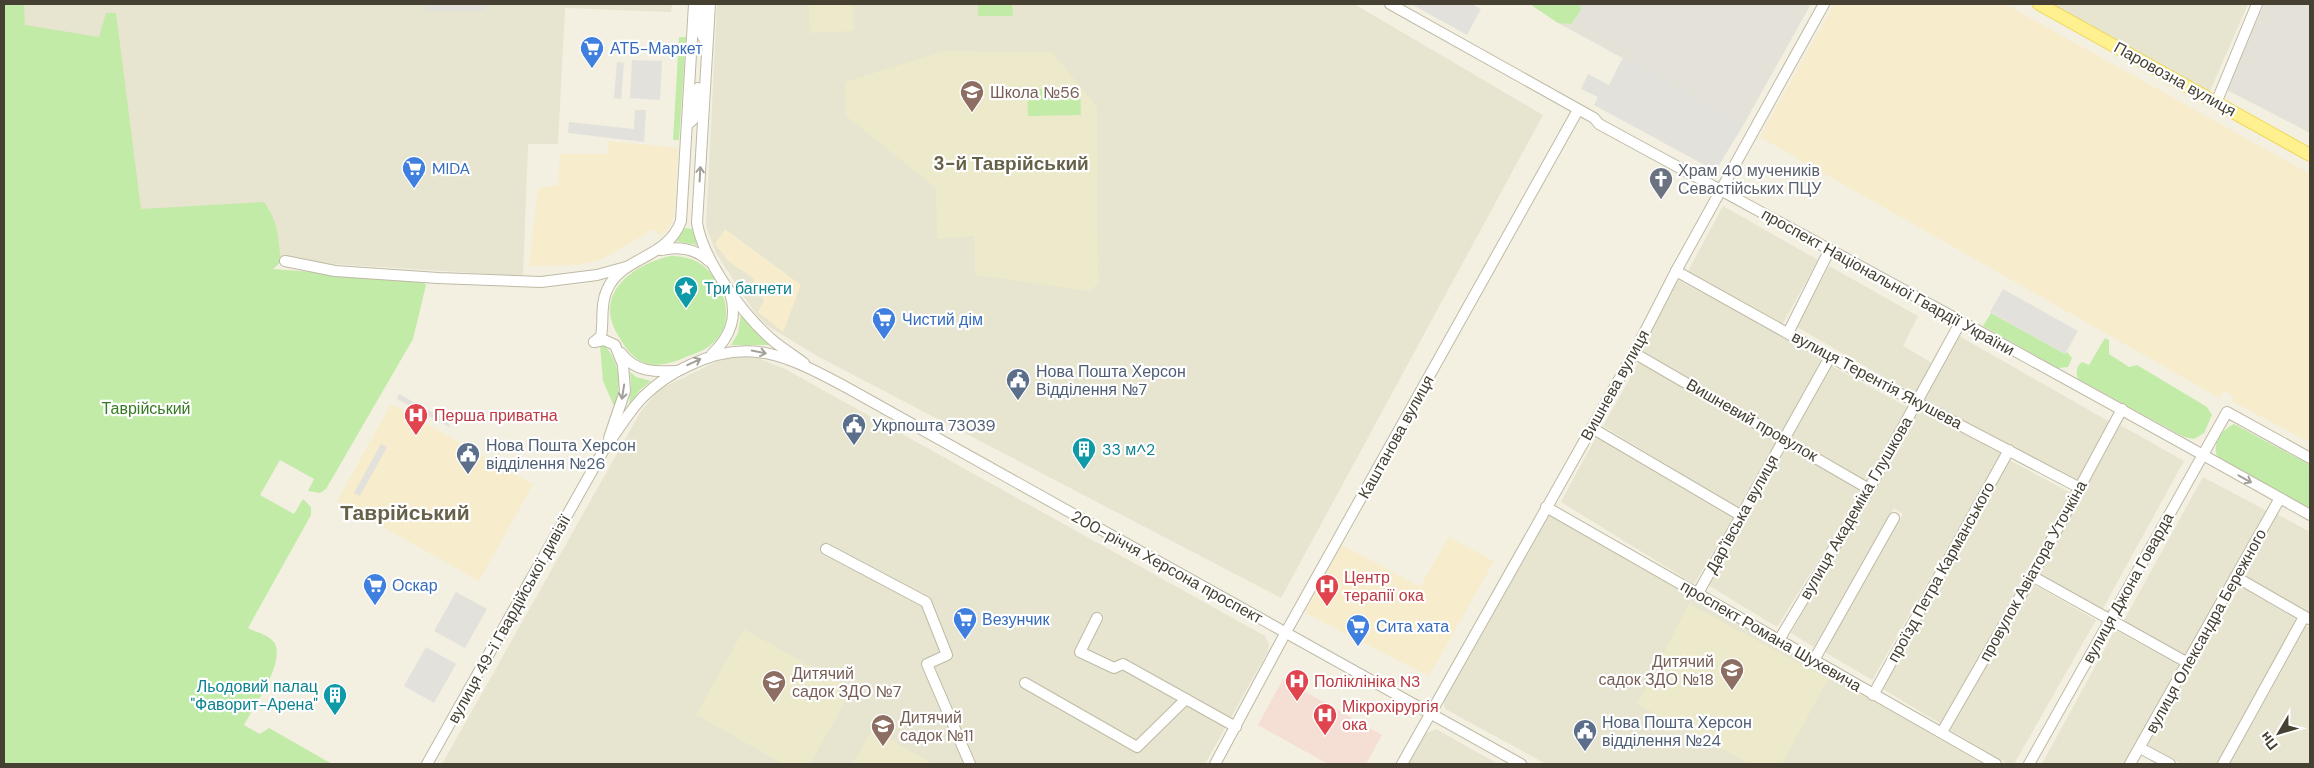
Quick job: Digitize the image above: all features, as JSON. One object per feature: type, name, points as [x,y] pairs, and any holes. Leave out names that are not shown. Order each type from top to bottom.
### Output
[{"type":"main road","name":"Паровозна вулиця","points":[[2039,4],[2310,155]]},
{"type":"street","points":[[659,251],[674,237],[681,221],[694,4]]},
{"type":"street","points":[[703,4],[701,33],[708,45]]},
{"type":"street","points":[[710,4],[697,223],[704,248],[751,318],[770,338],[812,370]]},
{"type":"street","name":"проспект Національної Гвардії України","points":[[1390,4],[1594,118],[1598,124],[1960,323],[2122,409],[2310,515]]},
{"type":"street","name":"Вишнева вулиця","points":[[1402,764],[1634,353],[1676,271],[1824,4]]},
{"type":"street","points":[[2216,103],[2256,4]]},
{"type":"street","points":[[688,124],[696,118],[700,53],[708,45]]},
{"type":"street","name":"Каштанова вулиця","points":[[1215,764],[1286,632],[1578,110]]},
{"type":"street","points":[[678,370],[655,372],[639,368],[627,361],[615,345],[604,340],[594,342],[602,336],[604,323],[603,306],[606,291],[613,279],[630,266],[659,251],[672,248],[689,250],[704,256],[716,268]]},
{"type":"street","points":[[1788,333],[1829,251]]},
{"type":"street","points":[[285,261],[336,271],[438,278],[541,282],[591,276],[630,266]]},
{"type":"street","name":"вулиця Терентія Якушева","points":[[1676,271],[1917,403],[2080,488]]},
{"type":"street","points":[[591,276],[603,279],[606,291]]},
{"type":"street","points":[[711,354],[721,345],[730,332],[734,317],[727,284]]},
{"type":"street","points":[[604,323],[623,365],[625,391],[606,446]]},
{"type":"street","name":"вулиця Академіка Глушкова","points":[[1779,640],[1869,489],[1960,323]]},
{"type":"street","points":[[606,446],[641,399],[655,386],[678,370],[711,354],[725,351],[757,351],[812,370]]},
{"type":"street","name":"Вишневий провулок","points":[[1634,353],[1869,489]]},
{"type":"street","name":"Дар'ївська вулиця","points":[[1698,593],[1830,356]]},
{"type":"street","name":"200-річчя Херсона проспект","points":[[812,370],[1521,764]]},
{"type":"street","name":"провулок Авіатора Уточкіна","points":[[1942,732],[2032,576],[2122,409]]},
{"type":"street","name":"вулиця Джона Говарда","points":[[2029,764],[2227,412],[2310,458]]},
{"type":"street","points":[[1592,428],[1740,515]]},
{"type":"street","name":"вулиця 49-ї Гвардійської дивізії","points":[[427,764],[606,446]]},
{"type":"street","name":"проїзд Петра Карманського","points":[[1873,695],[2009,450]]},
{"type":"street","name":"вулиця Олександра Бережного","points":[[2130,764],[2280,498]]},
{"type":"street","name":"проспект Романа Шухевича","points":[[1546,507],[1996,764]]},
{"type":"street","points":[[1814,660],[1894,518]]},
{"type":"street","points":[[826,549],[926,602],[947,655],[927,664],[970,764]]},
{"type":"street","points":[[2032,576],[2188,663]]},
{"type":"street","points":[[2223,764],[2307,618],[2236,577]]},
{"type":"street","points":[[1098,618],[1080,652],[1114,668],[1123,664],[1236,727]]},
{"type":"street","points":[[1025,683],[1137,746],[1186,699]]},
{"type":"street","points":[[2140,748],[2170,764]]},
{"type":"shaded area","points":[[4,4],[672,4],[671,12],[565,8],[558,144],[528,144],[523,276],[302,262],[136,262]]},
{"type":"shaded area","points":[[426,4],[485,4],[484,11],[426,11]]},
{"type":"shaded area","points":[[717,4],[1354,4],[1543,115],[1281,598],[819,357],[766,325],[755,313],[716,253],[706,226]]},
{"type":"shaded area","points":[[809,4],[853,4],[854,31],[810,33]]},
{"type":"shaded area","points":[[1411,4],[1472,4],[1481,9],[1467,35]]},
{"type":"shaded area","points":[[1530,4],[1811,4],[1744,124],[1558,23]]},
{"type":"shaded area","points":[[1834,4],[2005,4],[2310,174],[2309,442],[2232,401],[2234,396],[2224,391],[2220,398],[2216,396],[1760,137]]},
{"type":"shaded area","points":[[2051,4],[2248,4],[2209,93]]},
{"type":"shaded area","points":[[2264,4],[2310,4],[2310,133],[2227,90]]},
{"type":"shaded area","points":[[944,51],[1052,52],[1097,107],[1098,284],[1089,291],[975,275],[974,236],[937,239],[936,188],[846,116],[845,82]]},
{"type":"shaded area","points":[[1623,57],[1744,124],[1719,165],[1710,168],[1594,105],[1598,97],[1581,89],[1588,74],[1609,85]]},
{"type":"shaded area","points":[[632,60],[662,61],[660,100],[630,98]]},
{"type":"shaded area","points":[[617,62],[624,63],[621,99],[614,98]]},
{"type":"shaded area","points":[[635,110],[646,110],[644,142],[568,133],[569,122],[634,129]]},
{"type":"shaded area","points":[[608,141],[678,148],[674,216],[667,231],[660,236],[654,229],[602,259],[580,265],[529,266],[538,189],[558,185],[560,154],[608,154]]},
{"type":"shaded area","points":[[1723,206],[1818,260],[1782,325],[1687,273]]},
{"type":"shaded area","points":[[725,229],[801,285],[783,332],[758,312],[764,301],[753,278],[728,261],[715,244]]},
{"type":"shaded area","points":[[1829,266],[1918,316],[1903,346],[1932,363],[1915,395],[1797,327]]},
{"type":"shaded area","points":[[1678,280],[1823,357],[1782,432],[1641,350]]},
{"type":"shaded area","points":[[2003,289],[2078,331],[2065,354],[1990,312]]},
{"type":"shaded area","points":[[1959,336],[2110,422],[2078,485],[1924,400]]},
{"type":"shaded area","points":[[742,356],[758,358],[785,369],[1265,636],[1269,644],[1268,651],[1205,764],[442,764],[641,411],[658,391],[668,385],[718,361]]},
{"type":"shaded area","points":[[1640,360],[1777,440],[1738,508],[1603,426]]},
{"type":"shaded area","points":[[1830,365],[1907,407],[1866,483],[1790,437]]},
{"type":"shaded area","points":[[399,394],[446,420],[451,428],[397,399]]},
{"type":"shaded area","points":[[391,404],[533,484],[479,581],[337,501]]},
{"type":"shaded area","points":[[1918,409],[2001,454],[1872,680],[1823,651],[1903,514],[1894,508],[1814,647],[1791,633]]},
{"type":"shaded area","points":[[2120,425],[2184,461],[2102,610],[2039,573]]},
{"type":"shaded area","points":[[1596,437],[1734,517],[1694,584],[1561,502]]},
{"type":"shaded area","points":[[381,444],[387,447],[360,496],[354,493]]},
{"type":"shaded area","points":[[1788,445],[1862,490],[1777,627],[1708,585]]},
{"type":"shaded area","points":[[2009,460],[2071,493],[1941,724],[1881,688]]},
{"type":"shaded area","points":[[2203,477],[2267,511],[2185,655],[2123,622]]},
{"type":"shaded area","points":[[1547,513],[1983,764],[1546,764],[1447,710],[1444,706],[1444,700]]},
{"type":"shaded area","points":[[2275,513],[2310,532],[2310,616],[2240,577]]},
{"type":"shaded area","points":[[1449,537],[1494,561],[1429,676],[1305,613],[1342,545],[1420,587]]},
{"type":"shaded area","points":[[2031,583],[2096,620],[2014,764],[2008,764],[1947,728]]},
{"type":"shaded area","points":[[2241,585],[2298,620],[2218,764],[2182,764],[2147,745]]},
{"type":"shaded area","points":[[456,592],[487,609],[465,648],[434,631]]},
{"type":"shaded area","name":"Дитячий садок ЗДО №18","points":[[1689,604],[1828,679],[1782,764],[1750,764],[1637,704]]},
{"type":"shaded area","points":[[2306,625],[2310,628],[2310,764],[2229,764]]},
{"type":"shaded area","name":"Дитячий садок ЗДО №7","points":[[744,629],[852,690],[810,764],[783,764],[696,715]]},
{"type":"shaded area","points":[[2115,630],[2179,665],[2125,764],[2042,764]]},
{"type":"shaded area","points":[[426,647],[456,664],[434,703],[404,686]]},
{"type":"shaded area","name":"Поліклініка N3","points":[[1283,679],[1382,735],[1366,764],[1328,764],[1258,725]]},
{"type":"shaded area","name":"Дитячий садок №11","points":[[873,729],[933,764],[852,764]]},
{"type":"shaded area","points":[[1436,729],[1498,764],[1407,764],[1423,735]]},
{"type":"green space","name":"Таврійський","points":[[4,4],[24,4],[25,25],[99,37],[106,13],[116,13],[141,209],[264,202],[273,217],[278,238],[281,262],[273,269],[421,280],[426,285],[413,339],[326,489],[320,493],[308,491],[314,479],[280,460],[260,495],[294,514],[303,499],[311,507],[311,515],[248,628],[272,640],[276,648],[276,658],[262,695],[244,725],[260,734],[269,728],[332,764],[4,763]]},
{"type":"green space","points":[[978,4],[1012,4],[1013,16],[978,16]]},
{"type":"green space","points":[[1530,4],[1580,4],[1581,10],[1571,24],[1558,23]]},
{"type":"green space","points":[[679,37],[686,37],[679,140],[673,140]]},
{"type":"green space","points":[[1027,89],[1080,89],[1081,115],[1028,116]]},
{"type":"green space","points":[[685,228],[692,229],[697,245],[676,241]]},
{"type":"green space","points":[[670,256],[684,257],[696,261],[711,273],[724,297],[726,317],[720,335],[703,350],[669,363],[649,364],[637,359],[624,345],[612,320],[610,306],[614,294],[621,283],[631,274],[656,260]]},
{"type":"green space","points":[[1991,313],[2065,354],[2067,352],[2072,358],[2068,367],[2058,368],[1983,326]]},
{"type":"green space","points":[[741,315],[769,345],[731,345],[738,333]]},
{"type":"green space","points":[[2105,338],[2109,340],[2109,354],[2129,367],[2137,365],[2207,407],[2212,415],[2204,433],[2194,439],[2184,437],[2078,379],[2077,372],[2079,366],[2082,362],[2089,365]]},
{"type":"green space","points":[[603,344],[613,357],[618,373],[619,382],[614,406],[603,381],[600,345]]},
{"type":"green space","points":[[630,372],[636,377],[651,381],[641,389],[629,404],[631,387]]},
{"type":"green space","points":[[2234,424],[2310,465],[2310,510],[2218,458],[2216,448],[2218,438]]},
{"type":"place","name":"АТБ-Маркет","points":[[592,69]]},
{"type":"place","name":"Школа №56","points":[[972,113]]},
{"type":"place","name":"MIDA","points":[[414,189]]},
{"type":"place","name":"Храм 40 мучеників Севастійських ПЦУ","points":[[1661,200]]},
{"type":"place","name":"Три багнети","points":[[686,309]]},
{"type":"place","name":"Чистий дім","points":[[884,340]]},
{"type":"place","name":"Нова Пошта Херсон Відділення №7","points":[[1018,401]]},
{"type":"place","name":"Перша приватна","points":[[416,436]]},
{"type":"place","name":"Укрпошта 73039","points":[[854,446]]},
{"type":"place","name":"33 м^2","points":[[1084,470]]},
{"type":"place","name":"Нова Пошта Херсон відділення №26","points":[[468,475]]},
{"type":"place","name":"Оскар","points":[[375,606]]},
{"type":"place","name":"Центр терапії ока","points":[[1327,607]]},
{"type":"place","name":"Везунчик","points":[[965,640]]},
{"type":"place","name":"Сита хата","points":[[1358,647]]},
{"type":"place","name":"Дитячий садок ЗДО №18","points":[[1732,691]]},
{"type":"place","name":"Поліклініка N3","points":[[1297,702]]},
{"type":"place","name":"Дитячий садок ЗДО №7","points":[[774,703]]},
{"type":"place","name":"Льодовий палац \"Фаворит-Арена\"","points":[[335,716]]},
{"type":"place","name":"Мікрохірургія ока","points":[[1325,736]]},
{"type":"place","name":"Дитячий садок №11","points":[[883,747]]},
{"type":"place","name":"Нова Пошта Херсон відділення №24","points":[[1585,752]]},
{"type":"district","name":"3-й Таврійський","points":[[1011,163]]},
{"type":"district","name":"Таврійський","points":[[405,513]]}]
